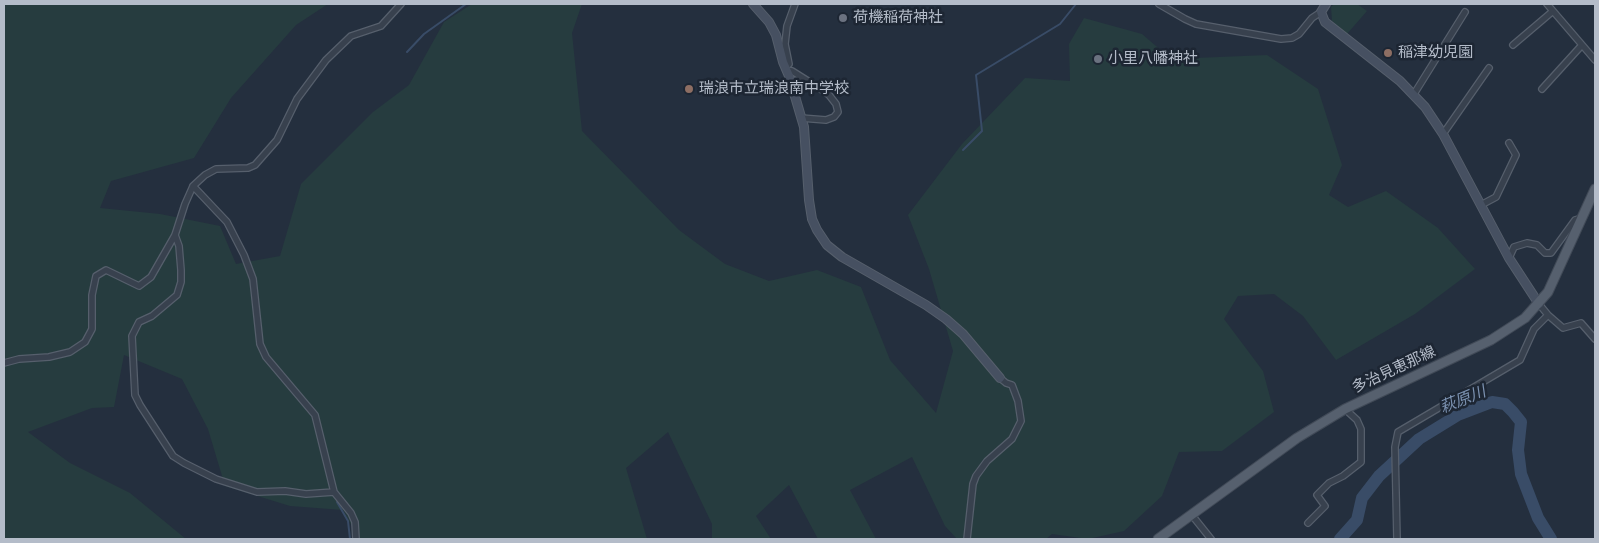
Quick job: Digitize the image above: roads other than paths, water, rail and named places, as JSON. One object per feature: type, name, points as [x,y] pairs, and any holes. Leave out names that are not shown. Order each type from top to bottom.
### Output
[{"type":"main road","name":"多治見恵那線","points":[[1158,539],[1288,443],[1345,409],[1491,340],[1525,318],[1539,304],[1553,282],[1595,189]]},
{"type":"street","points":[[4,363],[20,359],[50,357],[70,352],[84,342],[92,329],[92,295],[96,276],[106,270],[139,286],[151,277],[176,234],[185,204],[193,186],[205,175],[216,169],[248,168],[255,165],[277,140],[297,99],[326,60],[352,36],[382,26],[401,4]]},
{"type":"street","points":[[753,4],[776,35],[801,118],[806,142],[808,200],[812,219],[817,230],[828,245],[842,257],[926,305],[946,319],[963,334],[1000,378],[1012,385],[1018,402],[1021,421],[1012,439],[988,461],[976,476],[967,539]]},
{"type":"street","points":[[785,68],[789,64],[785,44],[787,26],[795,4]]},
{"type":"street","points":[[1159,4],[1196,24],[1281,39],[1292,38],[1299,34],[1312,18],[1321,12],[1326,4]]},
{"type":"street","points":[[1547,4],[1595,60]]},
{"type":"street","points":[[1513,46],[1553,11]]},
{"type":"street","points":[[1321,12],[1325,22],[1400,81],[1425,107],[1443,134],[1509,258],[1548,315],[1563,328],[1581,323],[1595,339]]},
{"type":"street","points":[[1414,94],[1465,12]]},
{"type":"street","points":[[1542,89],[1582,45]]},
{"type":"street","points":[[785,68],[819,88],[836,104],[838,112],[834,117],[826,120],[801,118]]},
{"type":"street","points":[[1443,134],[1489,68]]},
{"type":"street","points":[[1481,205],[1496,197],[1516,155],[1509,143]]},
{"type":"street","points":[[193,186],[226,222],[244,255],[253,279],[260,344],[266,358],[315,415],[334,492],[352,513],[355,522],[356,539]]},
{"type":"street","points":[[1509,258],[1514,247],[1527,243],[1537,245],[1546,253],[1551,253],[1575,220],[1582,218]]},
{"type":"street","points":[[176,234],[181,270],[181,282],[177,295],[152,316],[139,322],[132,336],[135,395],[140,405],[174,456],[216,479],[257,492],[285,491],[306,494],[334,492]]},
{"type":"street","points":[[1397,539],[1395,447],[1398,432],[1520,360],[1534,329],[1548,315]]},
{"type":"street","points":[[1308,523],[1325,506],[1316,495],[1329,483],[1343,476],[1361,462],[1361,429],[1357,420],[1345,409]]},
{"type":"street","points":[[1191,514],[1211,539]]},
{"type":"waterway","points":[[407,52],[424,34],[466,4]]},
{"type":"waterway","points":[[963,150],[982,131],[976,75],[1060,24],[1076,4]]},
{"type":"waterway","name":"萩原川","points":[[1340,539],[1357,520],[1362,498],[1379,476],[1419,439],[1458,415],[1492,402],[1505,404],[1521,422],[1518,450],[1521,474],[1538,518],[1551,539]]},
{"type":"waterway","points":[[337,502],[348,521],[350,539]]},
{"type":"place","name":"荷機稲荷神社","points":[[843,18]]},
{"type":"place","name":"稲津幼児園","points":[[1388,53]]},
{"type":"place","name":"小里八幡神社","points":[[1098,59]]},
{"type":"place","name":"瑞浪市立瑞浪南中学校","points":[[689,89]]}]
